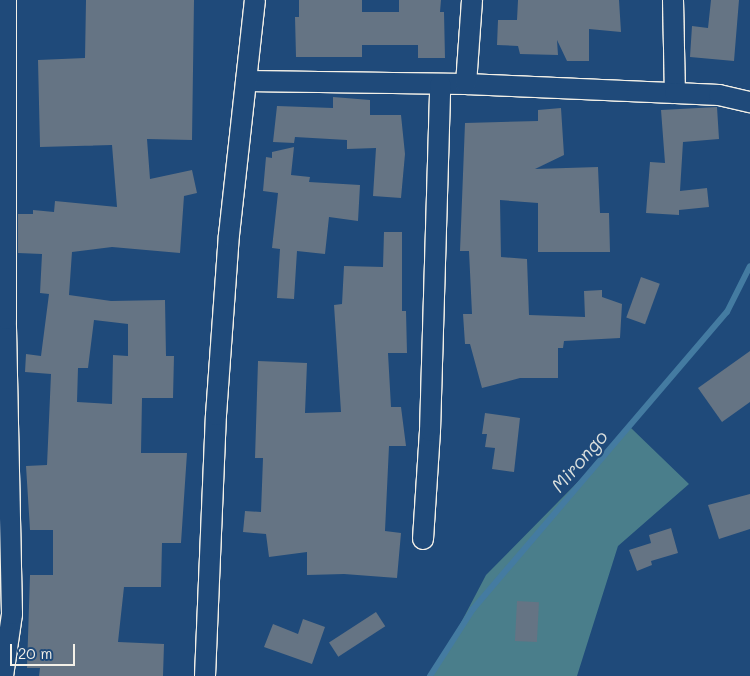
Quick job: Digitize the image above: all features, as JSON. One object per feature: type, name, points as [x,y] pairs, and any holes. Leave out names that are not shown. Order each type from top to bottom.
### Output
[{"type":"street","points":[[3,676],[12,614],[6,319],[6,0]]},
{"type":"street","points":[[205,676],[228,245],[255,0]]},
{"type":"street","points":[[466,84],[472,0]]},
{"type":"street","points":[[673,0],[675,93]]},
{"type":"street","points":[[246,81],[466,84],[719,95],[750,102]]},
{"type":"street","points":[[423,539],[430,431],[440,84]]},
{"type":"green space","points":[[631,428],[689,484],[618,546],[577,676],[433,676],[486,575]]},
{"type":"building","points":[[86,0],[194,0],[192,140],[147,139],[150,179],[192,170],[197,193],[184,196],[180,253],[112,247],[72,252],[69,295],[111,301],[165,300],[166,356],[174,356],[173,398],[142,398],[141,453],[187,453],[181,543],[162,543],[161,587],[124,587],[118,642],[164,644],[163,676],[39,676],[40,668],[27,668],[30,575],[53,575],[53,530],[30,530],[26,466],[47,465],[51,374],[25,372],[26,354],[41,356],[49,294],[40,293],[42,254],[18,253],[18,214],[33,214],[33,210],[54,212],[55,201],[117,207],[112,145],[40,147],[38,60],[85,58]],"holes":[[[94,320],[128,324],[128,356],[113,355],[112,404],[77,402],[78,368],[88,368]]]},
{"type":"building","points":[[299,0],[362,0],[362,12],[399,12],[399,0],[441,0],[440,12],[444,12],[445,58],[418,58],[418,45],[362,45],[362,57],[296,57],[295,17],[299,17]]},
{"type":"building","points":[[518,0],[619,0],[621,32],[589,29],[589,61],[567,61],[557,40],[558,55],[520,54],[518,46],[497,45],[498,20],[517,20]]},
{"type":"building","points":[[711,0],[739,0],[734,61],[690,57],[692,26],[708,28]]},
{"type":"building","points":[[333,97],[370,100],[370,115],[401,115],[405,154],[401,198],[373,196],[376,148],[347,149],[347,140],[295,137],[294,143],[273,142],[277,106],[333,108]]},
{"type":"building","points":[[717,107],[719,139],[683,142],[680,191],[707,188],[709,207],[679,210],[679,215],[646,213],[650,162],[665,163],[661,110]]},
{"type":"building","points":[[561,108],[564,155],[535,169],[598,167],[600,213],[609,213],[610,252],[538,252],[538,203],[500,200],[501,257],[527,259],[529,315],[585,317],[584,291],[602,290],[602,297],[622,304],[620,338],[564,341],[563,348],[558,348],[558,378],[520,378],[482,388],[470,344],[465,344],[463,314],[472,314],[469,251],[460,251],[465,123],[538,121],[538,110]]},
{"type":"building","points":[[294,147],[291,175],[310,177],[309,182],[360,185],[358,221],[329,217],[325,254],[297,251],[294,299],[277,298],[280,249],[272,248],[278,193],[263,191],[266,157],[272,158],[272,152]]},
{"type":"building","points":[[384,232],[402,232],[402,311],[406,311],[407,353],[388,353],[391,407],[401,407],[406,446],[389,446],[385,531],[401,533],[397,578],[344,574],[307,575],[307,552],[269,557],[266,534],[243,532],[245,511],[261,512],[263,458],[255,458],[258,361],[307,363],[305,413],[341,412],[334,305],[342,304],[344,266],[383,267]]},
{"type":"building","points":[[641,277],[660,284],[645,324],[626,317]]},
{"type":"building","points":[[750,351],[750,402],[722,422],[698,388]]},
{"type":"building","points":[[485,413],[520,418],[514,472],[492,469],[495,448],[485,447],[487,434],[482,434]]},
{"type":"building","points":[[750,494],[750,529],[719,539],[708,505]]},
{"type":"building","points":[[671,528],[678,553],[651,561],[652,565],[637,571],[629,550],[651,543],[649,535]]},
{"type":"building","points":[[517,601],[539,602],[537,642],[515,641]]},
{"type":"building","points":[[376,612],[385,626],[338,657],[329,642]]},
{"type":"building","points":[[303,619],[325,627],[312,664],[264,647],[273,624],[298,634]]},
{"type":"waterway","name":"Mirongo","points":[[430,676],[473,609],[727,312],[750,266]]}]
